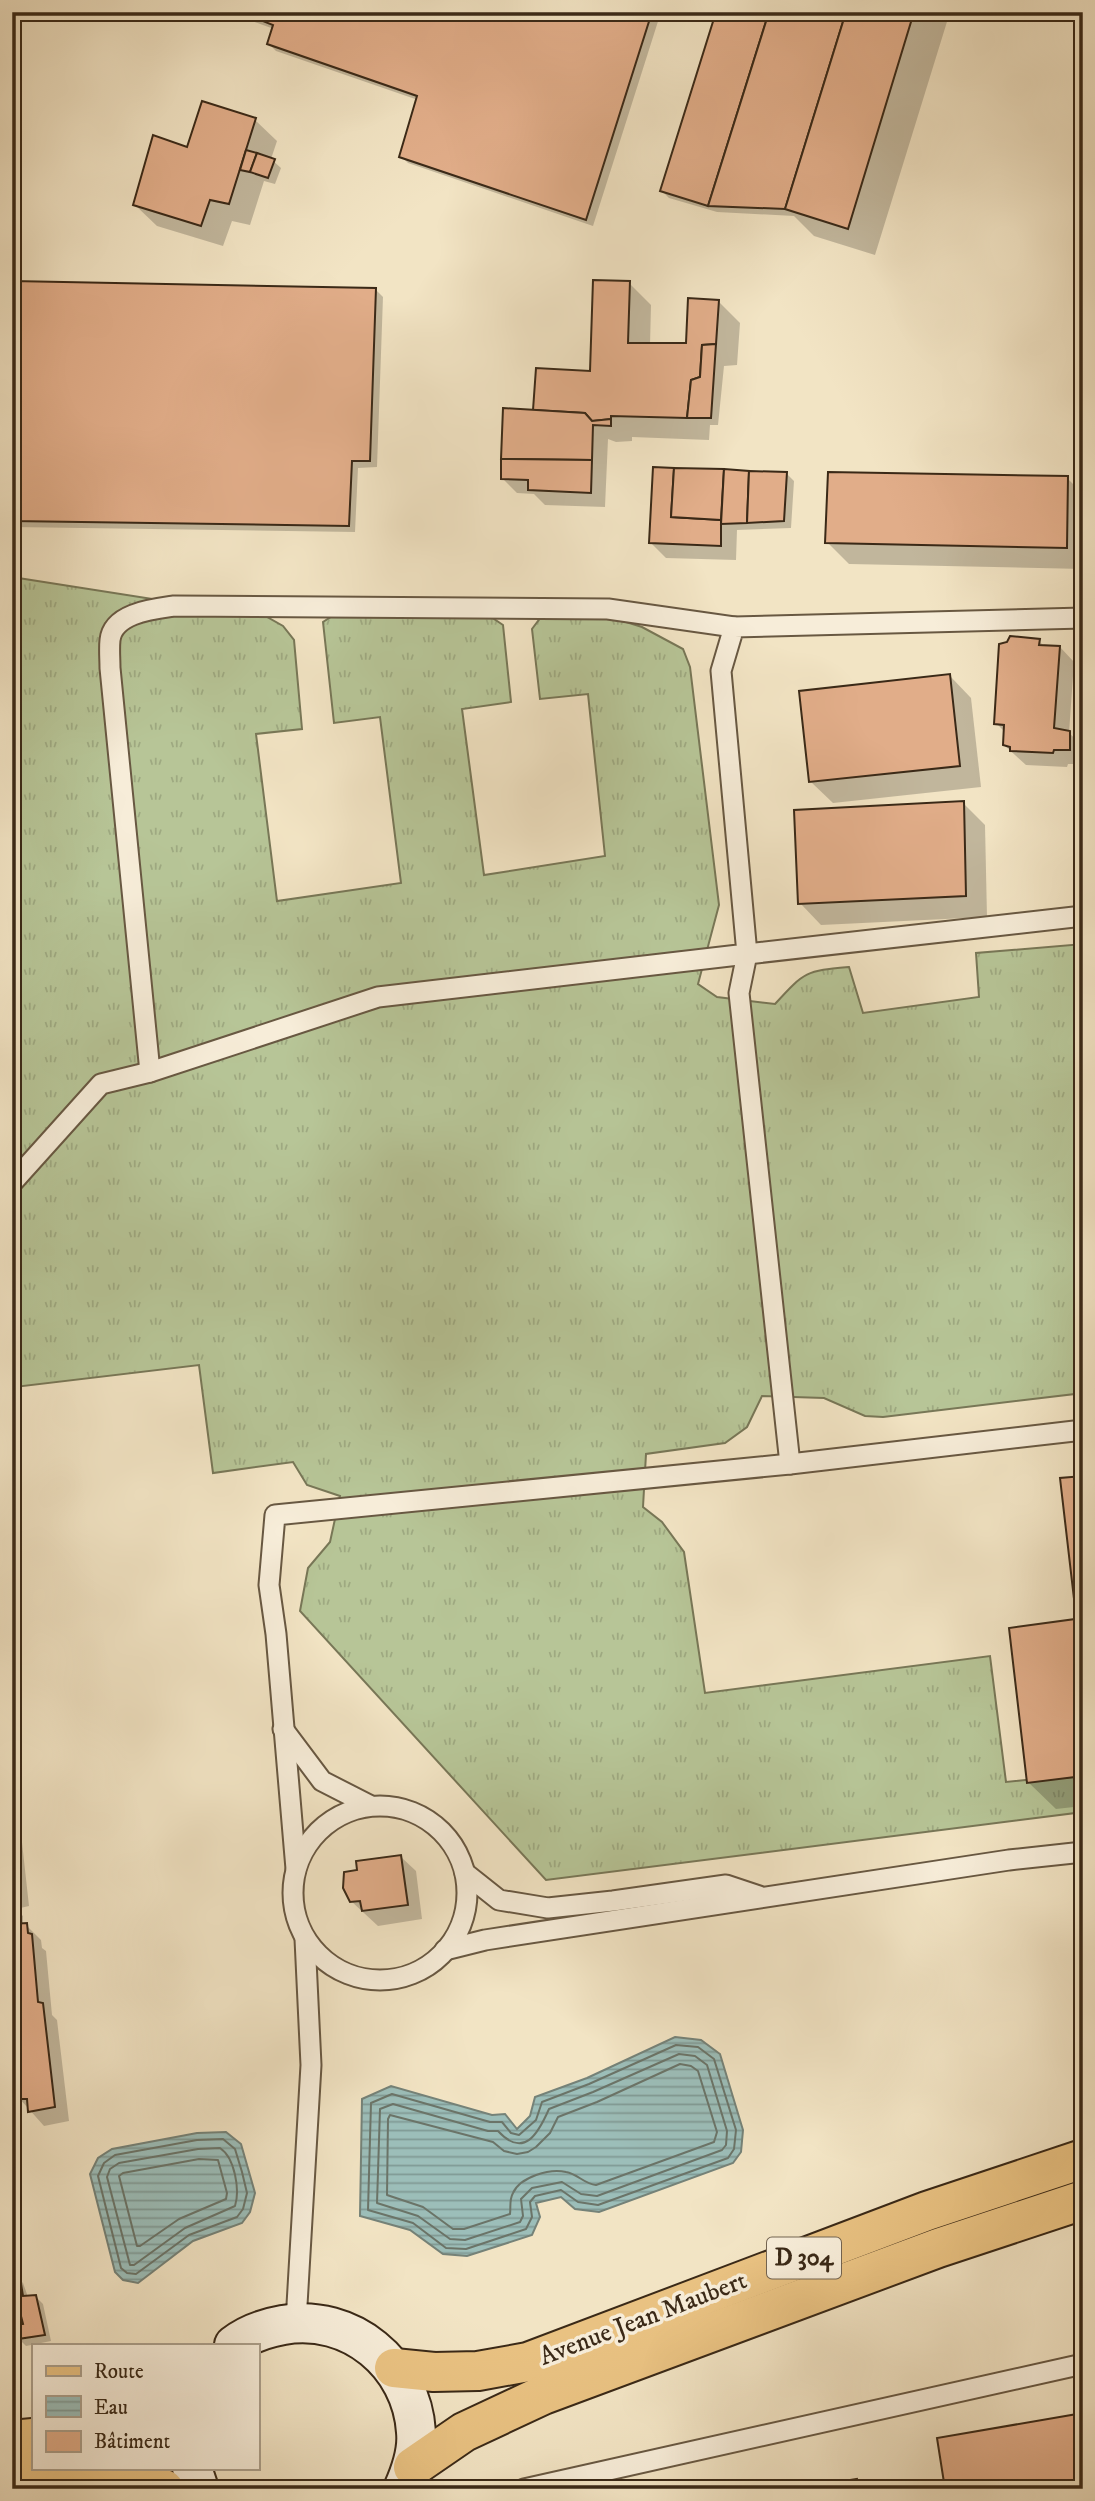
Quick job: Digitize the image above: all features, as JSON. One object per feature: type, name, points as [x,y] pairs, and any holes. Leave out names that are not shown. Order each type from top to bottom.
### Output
[{"type":"main road","name":"Avenue Jean Maubert","points":[[394,2368],[433,2372],[478,2371],[528,2362],[914,2216],[1083,2159]]},
{"type":"main road","name":"Avenue Jean Maubert","points":[[408,2478],[464,2432],[543,2396],[939,2248],[1083,2200]]},
{"type":"main road","points":[[236,2344],[267,2327],[296,2322],[324,2324],[351,2333],[375,2348],[394,2368],[410,2399],[416,2432],[408,2478]]},
{"type":"main road","points":[[12,2440],[32,2438]]},
{"type":"main road","points":[[12,2470],[100,2478],[164,2489]]},
{"type":"main road","points":[[193,2470],[199,2489]]},
{"type":"lane","points":[[150,1073],[110,668],[110,637],[126,617],[146,610],[174,606],[608,609],[734,627],[1083,618]]},
{"type":"lane","points":[[734,627],[721,671],[747,954],[739,993],[790,1464]]},
{"type":"lane","points":[[12,1184],[102,1084],[150,1073],[378,997],[1083,916]]},
{"type":"lane","points":[[296,1869],[308,1843],[329,1821],[369,1805],[386,1805],[413,1812],[437,1826],[454,1847],[466,1873],[467,1901],[460,1928],[445,1950],[423,1970],[397,1979],[367,1980],[339,1971],[316,1953],[299,1928],[292,1899],[296,1869],[269,1585],[275,1515],[790,1464],[1083,1430]]},
{"type":"lane","points":[[284,1729],[322,1781],[369,1805]]},
{"type":"lane","points":[[445,1950],[485,1940],[1009,1860],[1083,1852]]},
{"type":"lane","points":[[466,1873],[499,1900],[548,1908],[726,1885],[764,1898]]},
{"type":"lane","points":[[296,2322],[312,2065],[305,1937]]},
{"type":"lane","points":[[524,2489],[1083,2364]]},
{"type":"green space","points":[[12,577],[267,617],[283,626],[294,640],[302,729],[256,734],[277,901],[401,883],[380,717],[334,723],[323,622],[334,615],[491,617],[503,625],[511,702],[462,709],[484,875],[605,856],[588,694],[540,699],[532,629],[541,617],[607,616],[642,627],[683,649],[690,667],[719,905],[698,984],[717,997],[775,1004],[807,975],[849,967],[863,1013],[979,997],[976,953],[1083,944],[1083,1393],[883,1417],[865,1416],[824,1398],[762,1396],[747,1427],[725,1443],[646,1454],[643,1507],[662,1522],[684,1552],[705,1693],[990,1656],[1006,1782],[1083,1774],[1083,1812],[546,1880],[300,1611],[308,1568],[330,1542],[340,1496],[307,1485],[293,1462],[213,1473],[199,1365],[15,1387],[12,1371]]},
{"type":"water","points":[[675,2037],[701,2040],[720,2054],[743,2130],[741,2152],[733,2163],[599,2212],[575,2209],[561,2197],[536,2203],[540,2217],[532,2235],[467,2256],[443,2254],[410,2230],[360,2216],[362,2099],[391,2086],[492,2115],[505,2114],[517,2129],[530,2116],[535,2097],[587,2078]]},
{"type":"water","points":[[226,2132],[241,2144],[255,2193],[250,2212],[242,2223],[193,2241],[138,2283],[123,2280],[115,2272],[90,2174],[98,2158],[112,2149],[197,2133]]},
{"type":"building","points":[[240,12],[652,12],[586,220],[399,157],[417,96],[267,44],[273,25]]},
{"type":"building","points":[[716,12],[758,12],[768,15],[708,206],[660,191]]},
{"type":"building","points":[[769,12],[846,12],[785,209],[708,206]]},
{"type":"building","points":[[846,12],[914,12],[848,229],[785,209]]},
{"type":"building","points":[[202,101],[256,118],[229,204],[210,200],[201,226],[133,205],[153,135],[187,147]]},
{"type":"building","points":[[246,150],[257,153],[250,172],[240,170]]},
{"type":"building","points":[[257,153],[275,159],[268,178],[250,172]]},
{"type":"building","points":[[593,280],[630,281],[628,343],[686,343],[688,298],[719,300],[716,344],[702,345],[700,377],[691,380],[687,418],[611,416],[611,419],[592,421],[585,413],[533,410],[536,368],[590,371]]},
{"type":"building","points":[[12,281],[376,288],[370,461],[352,461],[349,526],[12,521]]},
{"type":"building","points":[[716,344],[711,418],[687,418],[691,380],[700,377],[702,345]]},
{"type":"building","points":[[503,408],[585,413],[592,421],[611,419],[611,426],[593,425],[592,460],[501,459]]},
{"type":"building","points":[[501,459],[592,460],[591,493],[528,490],[528,480],[501,479]]},
{"type":"building","points":[[653,467],[674,468],[671,517],[721,520],[721,546],[649,543]]},
{"type":"building","points":[[674,468],[724,469],[721,520],[671,517]]},
{"type":"building","points":[[724,469],[749,471],[747,523],[721,524]]},
{"type":"building","points":[[749,471],[787,472],[784,521],[747,523]]},
{"type":"building","points":[[828,472],[1068,476],[1067,548],[825,543]]},
{"type":"building","points":[[1010,636],[1040,639],[1039,645],[1060,646],[1054,728],[1070,731],[1070,750],[1054,750],[1053,753],[1010,751],[1010,747],[1003,745],[1004,725],[994,724],[999,644],[1007,642]]},
{"type":"building","points":[[950,674],[960,766],[809,782],[799,691]]},
{"type":"building","points":[[964,801],[966,896],[798,904],[794,810]]},
{"type":"building","points":[[1083,1476],[1083,1615],[1076,1616],[1060,1478]]},
{"type":"building","points":[[1083,1618],[1083,1776],[1027,1783],[1009,1628]]},
{"type":"building","points":[[401,1855],[408,1905],[362,1911],[360,1901],[350,1902],[343,1888],[344,1872],[357,1870],[356,1861]]},
{"type":"building","points":[[12,1907],[16,1907],[17,1923],[12,1924]]},
{"type":"building","points":[[27,1923],[28,1933],[32,1934],[38,2002],[43,2003],[55,2107],[28,2112],[27,2099],[18,2099],[12,2037],[12,1924]]},
{"type":"building","points":[[12,2281],[23,2324],[12,2326]]},
{"type":"building","points":[[21,2284],[23,2296],[36,2295],[45,2335],[18,2339],[15,2325],[23,2324],[13,2285]]},
{"type":"building","points":[[1083,2413],[1083,2489],[945,2489],[937,2438]]},
{"type":"building","points":[[857,2479],[859,2489],[794,2489]]}]
